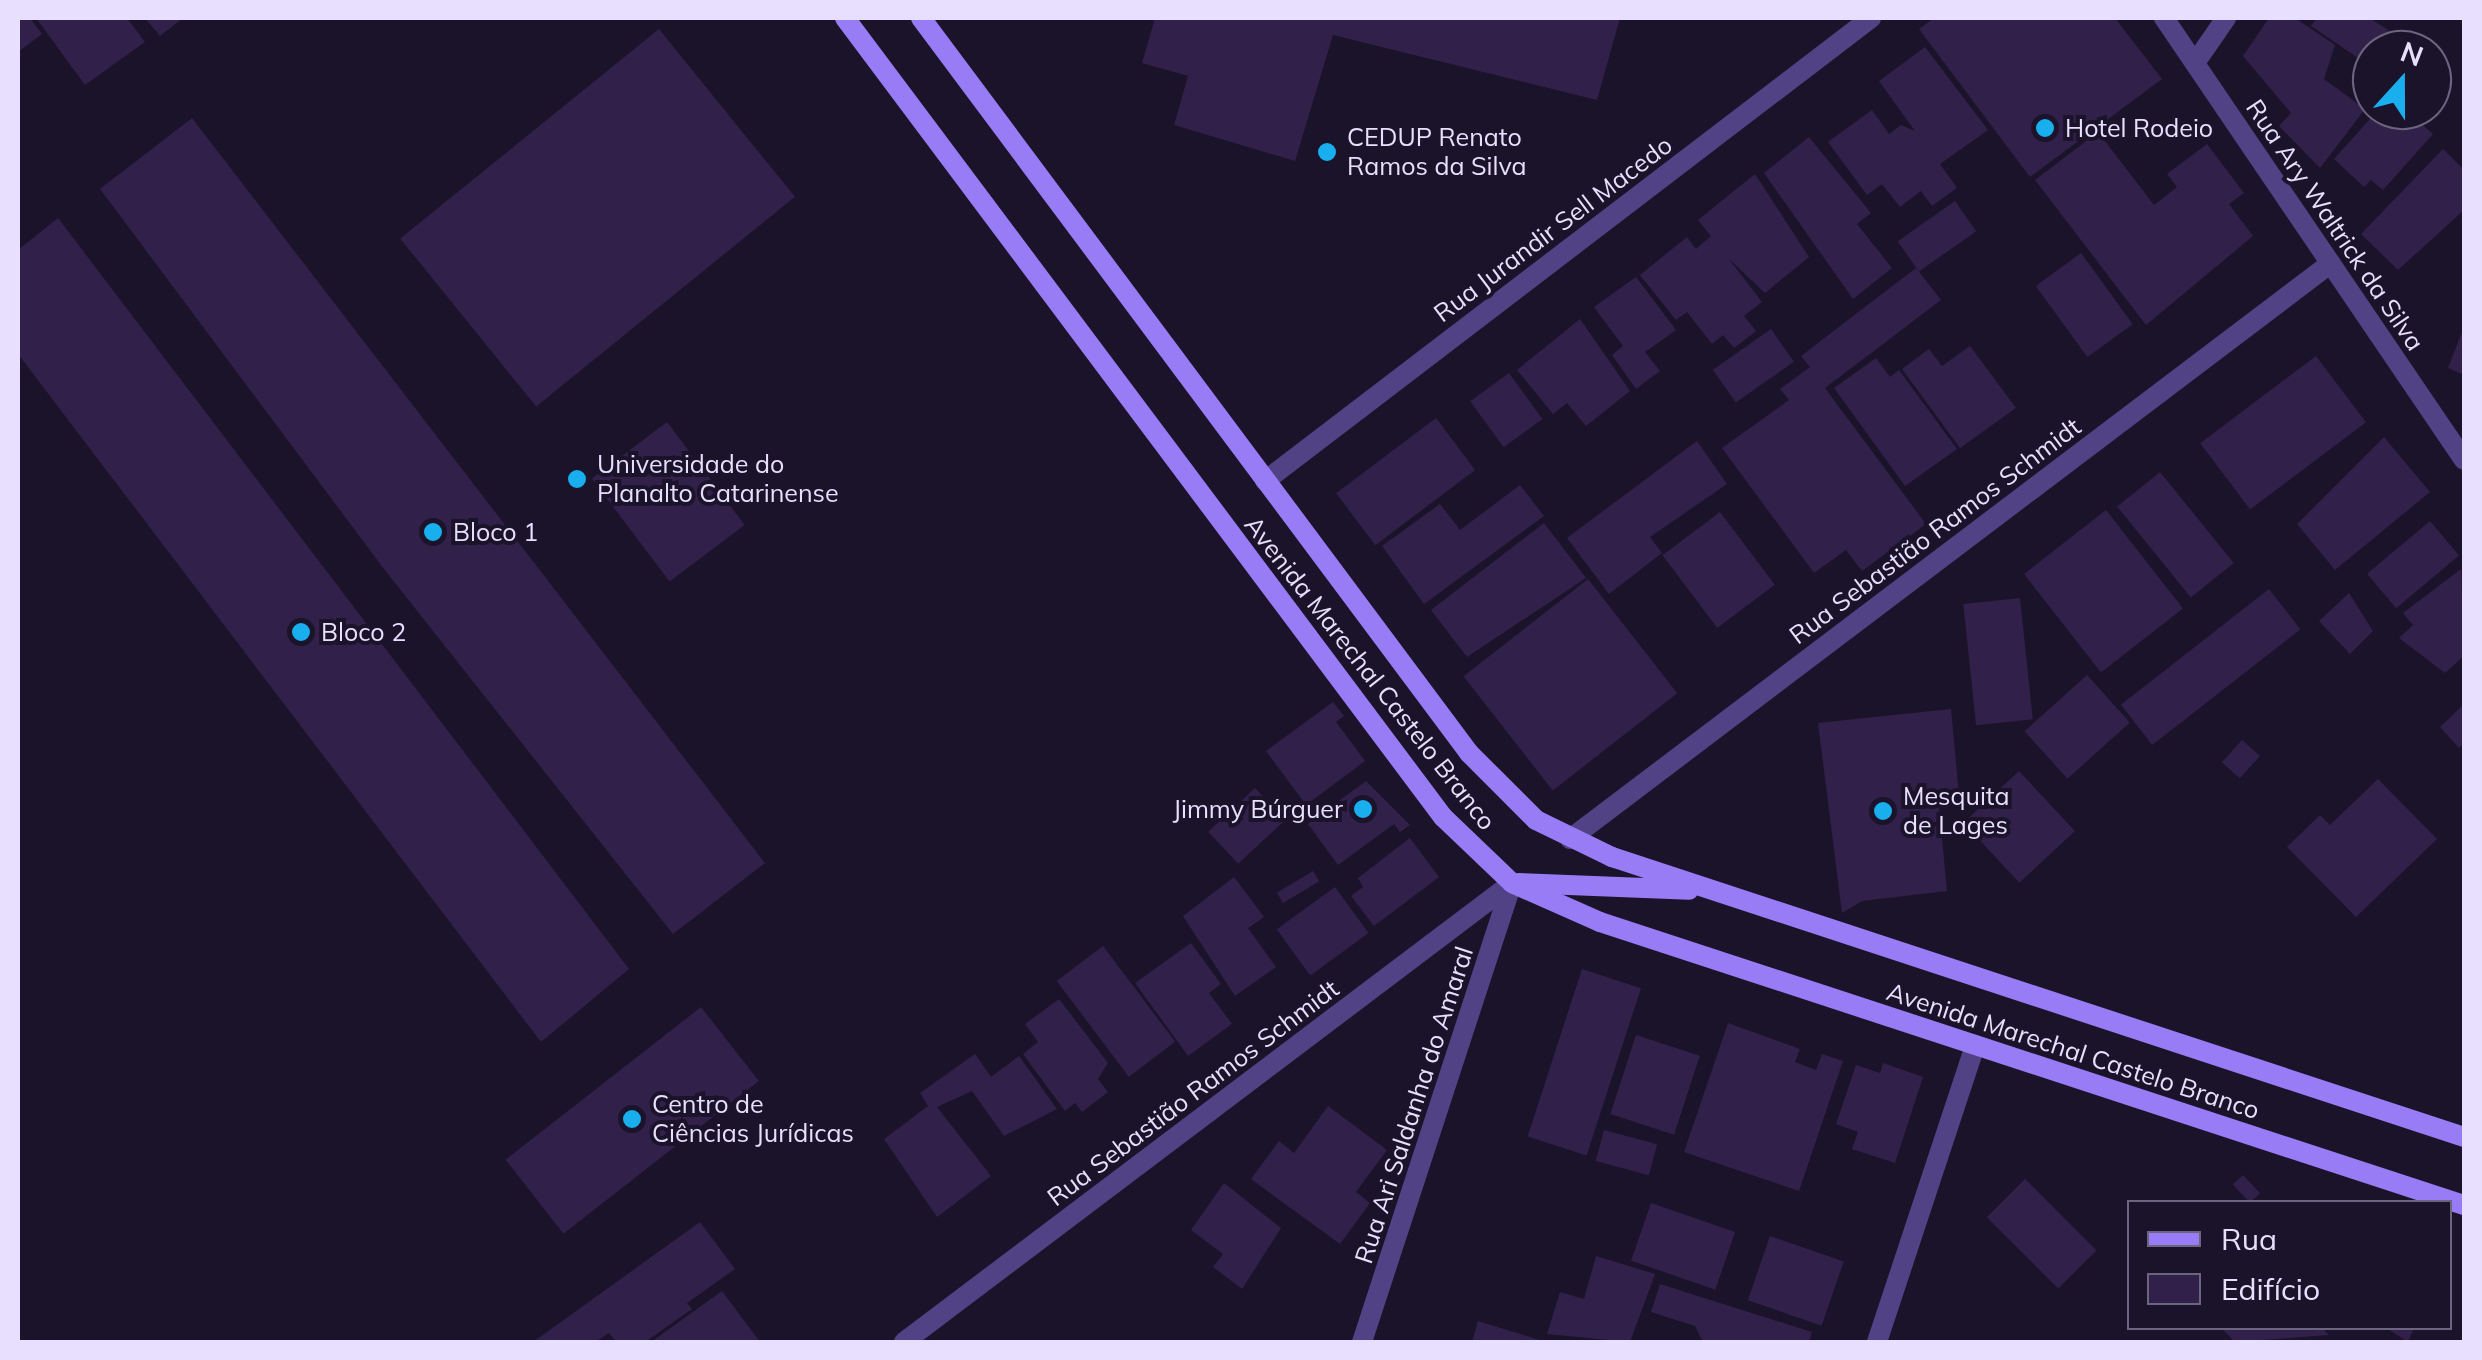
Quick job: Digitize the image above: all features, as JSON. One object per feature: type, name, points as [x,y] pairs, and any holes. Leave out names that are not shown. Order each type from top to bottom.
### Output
[{"type":"main road","name":"Avenida Marechal Castelo Branco","points":[[845,18],[1443,817],[1512,883],[1600,922],[2449,1200]]},
{"type":"main road","name":"Avenida Marechal Castelo Branco","points":[[920,18],[1500,791],[1570,839],[1711,891],[2464,1137]]},
{"type":"main road","points":[[1512,883],[1711,891]]},
{"type":"street","name":"Rua Jurandir Sell Macedo","points":[[1266,480],[1871,18]]},
{"type":"street","name":"Rua Ary Waltrick da Silva","points":[[2164,18],[2464,460]]},
{"type":"street","points":[[2195,63],[2226,18]]},
{"type":"street","name":"Rua Sebastião Ramos Schmidt","points":[[1570,839],[2331,263]]},
{"type":"street","name":"Rua Sebastião Ramos Schmidt","points":[[904,1342],[1512,883]]},
{"type":"street","name":"Rua Ari Saldanha do Amaral","points":[[1362,1342],[1512,883]]},
{"type":"street","points":[[1877,1342],[1975,1045]]},
{"type":"building","points":[[18,18],[30,18],[42,34],[18,52]]},
{"type":"building","points":[[36,18],[127,18],[145,42],[85,85]]},
{"type":"building","points":[[145,18],[183,18],[160,36]]},
{"type":"building","points":[[1155,18],[1620,18],[1597,100],[1333,35],[1295,161],[1174,125],[1188,76],[1142,63]]},
{"type":"building","name":"Hotel Rodeio","points":[[1934,18],[2115,18],[2162,79],[2030,177],[1919,29]]},
{"type":"building","points":[[2269,18],[2295,18],[2335,45],[2324,79],[2352,99],[2352,126],[2320,168],[2279,126],[2291,113],[2243,56]]},
{"type":"building","points":[[2317,18],[2369,18],[2388,30],[2352,30],[2352,54],[2311,26]]},
{"type":"building","points":[[659,29],[795,197],[536,406],[400,239]]},
{"type":"building","points":[[1925,47],[1988,130],[1940,164],[1957,188],[1932,206],[1921,191],[1900,207],[1882,184],[1867,195],[1828,142],[1872,110],[1889,134],[1901,125],[1915,131],[1879,81]]},
{"type":"building","name":"Bloco 1","points":[[192,118],[765,863],[673,934],[384,569],[100,189]]},
{"type":"building","points":[[2360,130],[2428,130],[2433,134],[2383,190],[2371,180],[2364,187],[2334,159]]},
{"type":"building","points":[[2098,132],[2154,205],[2177,187],[2167,174],[2207,144],[2244,193],[2229,204],[2253,236],[2146,325],[2035,180]]},
{"type":"building","points":[[1809,137],[1871,213],[1857,224],[1892,268],[1853,299],[1764,173]]},
{"type":"building","points":[[2443,149],[2464,170],[2464,210],[2398,270],[2361,234]]},
{"type":"building","points":[[1755,174],[1809,257],[1765,293],[1729,259],[1762,302],[1744,316],[1756,331],[1734,348],[1723,335],[1712,344],[1687,312],[1676,320],[1640,275],[1687,237],[1696,249],[1711,236],[1698,220]]},
{"type":"building","points":[[1955,201],[1976,231],[1919,271],[1898,241]]},
{"type":"building","name":"Bloco 2","points":[[58,218],[629,969],[541,1042],[18,354],[18,250]]},
{"type":"building","points":[[2081,253],[2133,324],[2087,357],[2036,286]]},
{"type":"building","points":[[1916,268],[1941,300],[1825,388],[1926,524],[1862,571],[1846,550],[1814,573],[1722,448],[1789,400],[1780,389],[1810,367],[1801,356]]},
{"type":"building","points":[[1636,277],[1676,330],[1645,352],[1660,371],[1636,389],[1612,355],[1623,346],[1594,307]]},
{"type":"building","points":[[1580,319],[1630,391],[1586,426],[1567,403],[1553,414],[1517,370]]},
{"type":"building","points":[[2464,327],[2464,375],[2448,368]]},
{"type":"building","points":[[1771,329],[1794,362],[1736,402],[1713,370]]},
{"type":"building","points":[[1970,346],[2016,408],[1960,448],[1902,369],[1929,349],[1942,366]]},
{"type":"building","points":[[2316,356],[2366,422],[2250,510],[2200,443]]},
{"type":"building","points":[[1876,358],[1890,377],[1899,370],[1957,449],[1905,486],[1834,388]]},
{"type":"building","points":[[1509,373],[1543,419],[1504,447],[1470,401]]},
{"type":"building","points":[[1436,418],[1475,470],[1375,545],[1336,493]]},
{"type":"building","points":[[667,422],[745,525],[670,582],[592,479]]},
{"type":"building","points":[[2384,437],[2430,492],[2335,570],[2297,524]]},
{"type":"building","points":[[1697,441],[1727,484],[1650,537],[1662,553],[1609,594],[1567,538]]},
{"type":"building","points":[[2160,472],[2234,563],[2191,598],[2117,507]]},
{"type":"building","points":[[1520,485],[1544,516],[1424,604],[1382,546],[1440,504],[1460,530]]},
{"type":"building","points":[[2106,510],[2183,609],[2101,673],[2024,574]]},
{"type":"building","points":[[1720,512],[1775,585],[1717,628],[1662,555]]},
{"type":"building","points":[[2430,521],[2459,555],[2396,608],[2367,574]]},
{"type":"building","points":[[1544,523],[1586,578],[1467,657],[1431,610]]},
{"type":"building","points":[[2461,569],[2464,656],[2445,673],[2399,638],[2413,625],[2403,613]]},
{"type":"building","points":[[1588,579],[1677,693],[1553,791],[1463,676]]},
{"type":"building","points":[[2269,589],[2300,629],[2152,745],[2121,705]]},
{"type":"building","points":[[2349,593],[2373,631],[2350,654],[2319,621]]},
{"type":"building","points":[[2020,598],[2033,719],[1976,725],[1963,604]]},
{"type":"building","points":[[2087,675],[2130,723],[2067,779],[2025,731]]},
{"type":"building","points":[[1333,702],[1344,716],[1336,722],[1365,761],[1306,805],[1266,751]]},
{"type":"building","points":[[2464,704],[2464,743],[2459,748],[2440,727]]},
{"type":"building","name":"Mesquita de Lages","points":[[1951,709],[1959,795],[1938,796],[1947,891],[1862,901],[1842,913],[1818,723]]},
{"type":"building","points":[[2242,740],[2260,756],[2240,778],[2222,762]]},
{"type":"building","points":[[2019,771],[2075,831],[2019,883],[1963,823]]},
{"type":"building","points":[[2378,779],[2437,839],[2356,917],[2287,847],[2320,815],[2330,825]]},
{"type":"building","name":"Jimmy Búrguer","points":[[1366,781],[1410,825],[1400,832],[1394,824],[1338,865],[1308,824]]},
{"type":"building","points":[[1255,788],[1285,820],[1238,864],[1208,832]]},
{"type":"building","points":[[1410,838],[1439,877],[1374,926],[1351,896],[1363,887],[1358,878]]},
{"type":"building","points":[[1313,871],[1319,881],[1283,903],[1277,893]]},
{"type":"building","points":[[1234,877],[1264,917],[1248,928],[1276,967],[1235,996],[1183,916]]},
{"type":"building","points":[[1335,887],[1369,933],[1310,975],[1277,929]]},
{"type":"building","points":[[1191,943],[1221,984],[1209,993],[1232,1024],[1188,1056],[1135,983]]},
{"type":"building","points":[[1103,946],[1175,1042],[1129,1077],[1057,981]]},
{"type":"building","points":[[1582,969],[1641,988],[1587,1156],[1528,1136]]},
{"type":"building","points":[[1059,999],[1108,1063],[1098,1079],[1108,1092],[1082,1112],[1075,1103],[1065,1111],[1023,1054],[1038,1042],[1025,1024]]},
{"type":"building","name":"Centro de Ciências Jurídicas","points":[[701,1007],[759,1081],[563,1234],[506,1160]]},
{"type":"building","points":[[1728,1023],[1800,1049],[1795,1062],[1816,1070],[1822,1054],[1843,1061],[1799,1191],[1684,1152]]},
{"type":"building","points":[[1636,1035],[1700,1056],[1674,1135],[1610,1114]]},
{"type":"building","points":[[975,1054],[991,1077],[1019,1056],[1057,1109],[1004,1136],[972,1091],[937,1107],[991,1176],[937,1217],[884,1139],[928,1106],[920,1093]]},
{"type":"building","points":[[1883,1063],[1923,1077],[1895,1163],[1852,1149],[1858,1132],[1836,1124],[1856,1065],[1880,1073]]},
{"type":"building","points":[[1328,1106],[1387,1150],[1356,1192],[1370,1203],[1340,1244],[1251,1179],[1279,1141],[1294,1153]]},
{"type":"building","points":[[1604,1130],[1657,1144],[1649,1175],[1596,1161]]},
{"type":"building","points":[[2243,1175],[2260,1193],[2253,1200],[2247,1200],[2233,1185]]},
{"type":"building","points":[[2025,1179],[2096,1250],[2058,1289],[1987,1217]]},
{"type":"building","points":[[1224,1183],[1281,1228],[1242,1289],[1213,1267],[1223,1254],[1191,1230]]},
{"type":"building","points":[[1651,1203],[1735,1232],[1715,1290],[1631,1261]]},
{"type":"building","points":[[700,1222],[735,1269],[687,1303],[692,1309],[645,1342],[616,1342],[609,1333],[595,1342],[533,1342]]},
{"type":"building","points":[[1770,1236],[1844,1261],[1822,1326],[1748,1300]]},
{"type":"building","points":[[1596,1256],[1655,1274],[1630,1342],[1547,1334],[1560,1292],[1584,1299]]},
{"type":"building","points":[[1660,1284],[1812,1332],[1809,1342],[1703,1342],[1695,1326],[1651,1312]]},
{"type":"building","points":[[722,1291],[760,1342],[651,1342]]},
{"type":"building","points":[[1478,1321],[1546,1342],[1472,1342]]},
{"type":"building","points":[[2223,1330],[2324,1330],[2329,1335],[2235,1342]]},
{"type":"building","points":[[2389,1330],[2413,1330],[2408,1342]]},
{"type":"place","name":"Hotel Rodeio","points":[[2045,128]]},
{"type":"place","name":"CEDUP Renato Ramos da Silva","points":[[1327,152]]},
{"type":"place","name":"Universidade do Planalto Catarinense","points":[[577,479]]},
{"type":"place","name":"Bloco 1","points":[[433,532]]},
{"type":"place","name":"Bloco 2","points":[[301,632]]},
{"type":"place","name":"Jimmy Búrguer","points":[[1363,809]]},
{"type":"place","name":"Mesquita de Lages","points":[[1883,811]]},
{"type":"place","name":"Centro de Ciências Jurídicas","points":[[632,1119]]}]
